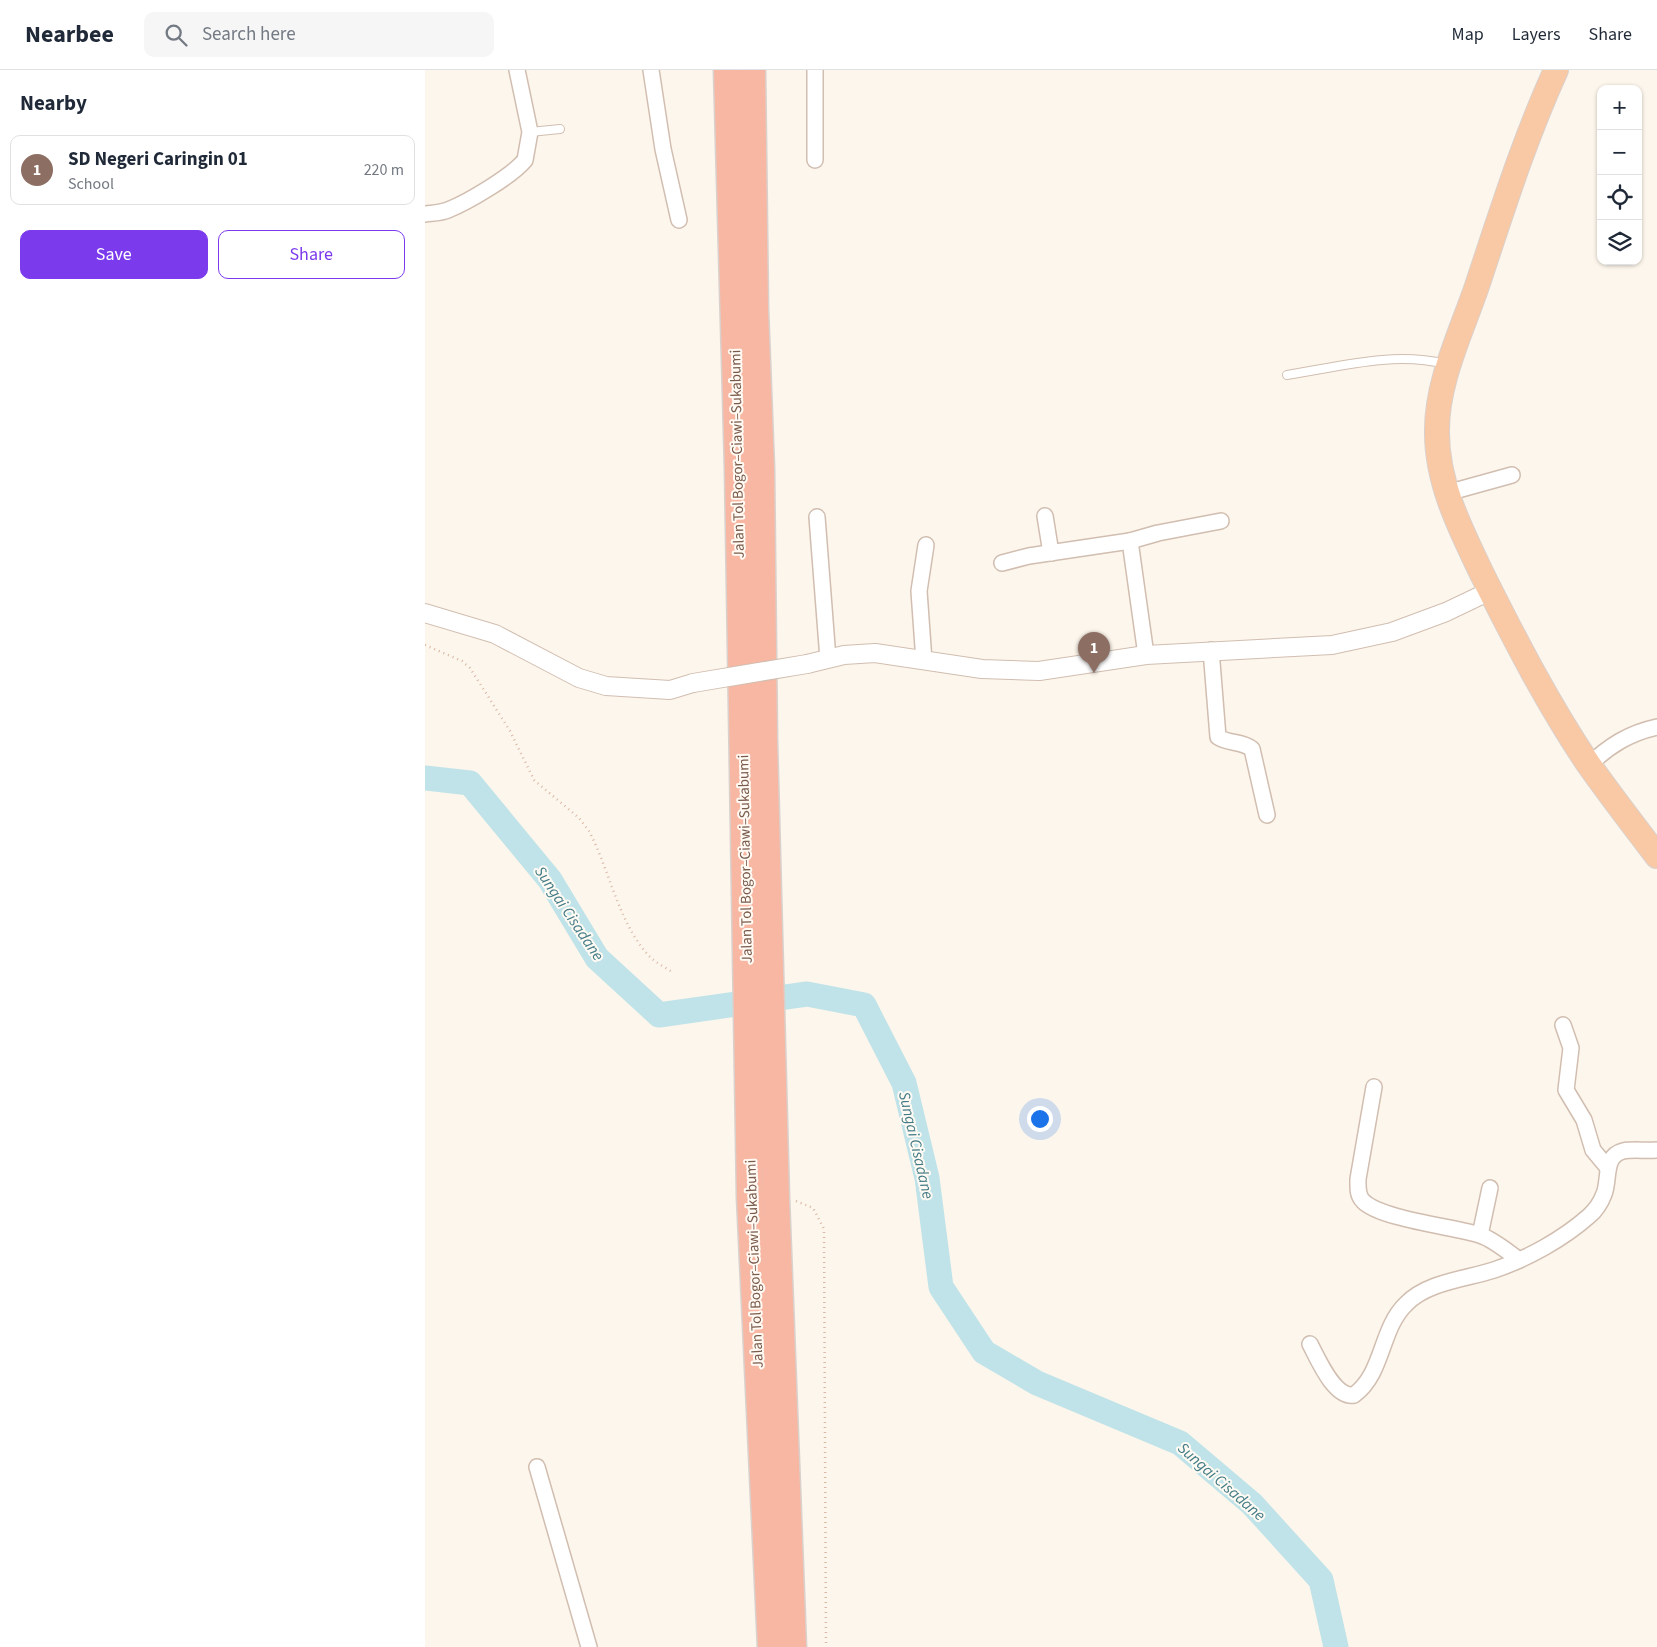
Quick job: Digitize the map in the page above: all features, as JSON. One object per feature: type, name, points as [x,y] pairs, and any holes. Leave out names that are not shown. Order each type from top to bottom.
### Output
[{"type":"highway","name":"Jalan Tol Bogor–Ciawi–Sukabumi","points":[[727,70],[744,314],[749,468],[753,742],[750,1196],[771,1647]]},
{"type":"highway","name":"Jalan Tol Bogor–Ciawi–Sukabumi","points":[[744,314],[752,70]]},
{"type":"highway","points":[[1556,70],[1508,195],[1449,366],[1442,395],[1437,432],[1439,464],[1447,493],[1491,591],[1546,693],[1589,765],[1657,856]]},
{"type":"highway","name":"Jalan Tol Bogor–Ciawi–Sukabumi","points":[[753,742],[786,1199],[793,1647]]},
{"type":"street","points":[[425,214],[445,211],[457,206],[522,164],[527,156],[530,132],[517,70]]},
{"type":"street","points":[[651,70],[663,149],[679,220]]},
{"type":"street","points":[[815,70],[815,160]]},
{"type":"street","points":[[1447,493],[1512,475]]},
{"type":"street","points":[[1045,516],[1051,553]]},
{"type":"street","points":[[817,517],[828,659]]},
{"type":"street","points":[[1002,563],[1051,553],[1130,541],[1157,533],[1221,521]]},
{"type":"street","points":[[1130,541],[1147,655]]},
{"type":"street","points":[[925,661],[919,591],[926,545]]},
{"type":"street","points":[[425,613],[495,634],[579,678],[605,686],[670,690],[856,653],[982,669],[1039,670],[1147,655],[1211,650],[1331,645],[1370,637],[1445,612],[1491,591]]},
{"type":"street","points":[[1211,650],[1218,737],[1225,741],[1247,745],[1252,749],[1267,815]]},
{"type":"street","points":[[1589,765],[1623,739],[1657,727]]},
{"type":"street","points":[[1563,1025],[1571,1048],[1566,1090],[1584,1120],[1588,1139],[1593,1150],[1608,1168]]},
{"type":"street","points":[[1374,1087],[1359,1179],[1358,1189],[1361,1200],[1375,1208],[1430,1226],[1480,1235],[1493,1241],[1519,1260]]},
{"type":"street","points":[[1310,1344],[1336,1388],[1344,1394],[1353,1395],[1369,1380],[1399,1313],[1406,1303],[1432,1288],[1519,1260],[1555,1239],[1593,1212],[1604,1195],[1608,1168],[1614,1156],[1623,1151],[1657,1150]]},
{"type":"street","points":[[1480,1235],[1490,1188]]},
{"type":"street","points":[[537,1467],[589,1647]]},
{"type":"lane","points":[[530,132],[560,129]]},
{"type":"lane","points":[[1287,375],[1379,360],[1423,360],[1449,366]]},
{"type":"path","points":[[425,644],[462,661],[470,668],[511,731],[534,780],[579,818],[589,832],[629,925],[643,948],[658,963],[674,973]]},
{"type":"path","points":[[786,1199],[813,1208],[824,1229],[826,1647]]},
{"type":"waterway","name":"Sungai Cisadane","points":[[425,778],[470,783],[550,880],[597,958],[659,1015],[807,994],[864,1005],[904,1083],[927,1178],[941,1287],[984,1352],[1037,1383],[1180,1443],[1252,1504],[1321,1580],[1336,1647]]},
{"type":"place","name":"SD Negeri Caringin 01","points":[[1094,673]]}]
